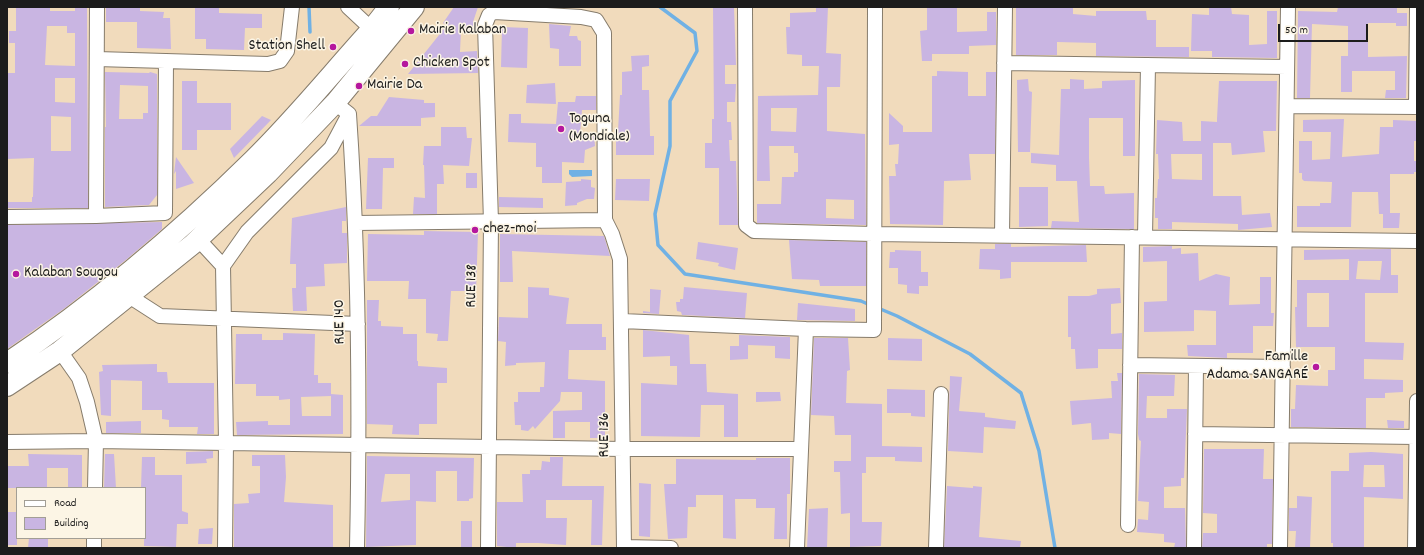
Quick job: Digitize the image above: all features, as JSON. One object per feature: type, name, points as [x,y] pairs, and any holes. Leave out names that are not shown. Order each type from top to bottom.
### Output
[{"type":"highway","points":[[7,386],[60,351],[198,239],[268,173],[342,108],[378,35],[389,7]]},
{"type":"highway","points":[[7,363],[35,344],[98,296],[180,229],[254,159],[378,35],[414,7]]},
{"type":"street","points":[[96,216],[97,7]]},
{"type":"street","points":[[97,59],[268,64],[280,61],[287,52],[292,7]]},
{"type":"street","points":[[348,7],[378,35]]},
{"type":"street","points":[[745,7],[746,225],[754,231],[873,234],[1417,241]]},
{"type":"street","points":[[622,321],[806,329],[874,330],[873,234],[875,7]]},
{"type":"street","points":[[1002,235],[1005,7]]},
{"type":"street","points":[[1280,548],[1288,7]]},
{"type":"street","points":[[1287,106],[1416,107],[1417,7]]},
{"type":"street","name":"RUE 138","points":[[488,548],[491,222],[484,25],[489,15],[494,12],[581,17],[596,20],[601,26],[604,33],[605,60],[605,220]]},
{"type":"street","points":[[166,61],[165,213],[180,229]]},
{"type":"street","points":[[1004,63],[1287,67]]},
{"type":"street","points":[[1128,525],[1130,365],[1148,65]]},
{"type":"street","points":[[225,548],[226,442],[223,266],[247,232],[331,148],[342,108]]},
{"type":"street","name":"RUE 140","points":[[342,108],[356,223],[359,445],[357,548]]},
{"type":"street","points":[[7,217],[96,216],[165,213]]},
{"type":"street","points":[[356,223],[605,220]]},
{"type":"street","name":"RUE 136","points":[[605,220],[612,234],[620,259],[624,548]]},
{"type":"street","points":[[198,239],[223,266]]},
{"type":"street","points":[[129,296],[160,316],[358,324]]},
{"type":"street","points":[[797,548],[806,329]]},
{"type":"street","points":[[60,351],[79,378],[88,402],[96,441],[95,487]]},
{"type":"street","points":[[1130,365],[1283,367]]},
{"type":"street","points":[[1194,548],[1196,366]]},
{"type":"street","points":[[936,548],[941,394]]},
{"type":"street","points":[[1415,548],[1417,401]]},
{"type":"street","points":[[1195,434],[1416,438]]},
{"type":"street","points":[[7,442],[226,442],[488,448],[800,449]]},
{"type":"street","points":[[624,548],[671,548]]},
{"type":"water","points":[[569,170],[592,170],[592,176],[572,177],[569,174]]},
{"type":"building","points":[[16,7],[50,7],[50,11],[75,11],[75,7],[87,7],[88,208],[7,208],[7,202],[32,202],[33,197],[34,158],[7,159],[7,73],[15,73],[15,43],[9,43],[9,31],[16,31]],"holes":[[[47,26],[67,26],[67,33],[75,33],[75,66],[45,65]],[[55,78],[75,78],[75,103],[55,102]],[[51,116],[71,117],[71,151],[51,151]]]},
{"type":"building","points":[[106,7],[140,7],[140,11],[164,12],[163,18],[170,18],[171,49],[137,48],[137,22],[106,22]]},
{"type":"building","points":[[195,7],[219,7],[219,13],[262,14],[262,28],[245,28],[244,50],[206,49],[206,39],[195,39]]},
{"type":"building","points":[[454,7],[478,7],[473,22],[477,23],[477,30],[461,29],[460,52],[477,51],[478,73],[408,74],[446,25],[443,23]]},
{"type":"building","points":[[713,7],[734,7],[736,65],[725,65],[725,84],[736,84],[735,102],[727,102],[727,122],[731,122],[732,140],[729,140],[730,161],[736,161],[738,225],[719,225],[719,168],[705,168],[705,143],[712,143],[712,119],[714,119]]},
{"type":"building","points":[[816,7],[828,7],[826,53],[841,54],[840,87],[827,87],[827,131],[865,134],[866,225],[757,223],[757,204],[781,204],[782,177],[794,177],[794,172],[798,172],[798,153],[794,153],[794,146],[769,146],[770,181],[757,181],[758,96],[818,95],[819,66],[802,66],[802,55],[787,54],[786,27],[790,27],[790,13],[816,12]],"holes":[[[771,108],[797,108],[796,132],[771,131]],[[826,199],[854,200],[854,219],[826,218]]]},
{"type":"building","points":[[927,7],[957,7],[957,32],[987,31],[987,12],[996,12],[996,45],[969,46],[969,54],[932,54],[932,61],[922,61],[920,31],[927,30]]},
{"type":"building","points":[[1016,7],[1073,7],[1073,14],[1096,16],[1096,11],[1146,11],[1147,20],[1156,20],[1156,47],[1189,47],[1189,57],[1096,56],[1096,43],[1057,42],[1057,55],[1016,55]]},
{"type":"building","points":[[1231,7],[1232,14],[1249,15],[1249,45],[1267,44],[1267,11],[1277,11],[1277,58],[1212,57],[1212,51],[1191,51],[1192,14],[1209,15],[1209,8]]},
{"type":"building","points":[[1338,7],[1397,7],[1397,13],[1407,13],[1407,26],[1396,26],[1396,23],[1368,23],[1368,57],[1407,56],[1406,98],[1385,98],[1386,90],[1395,90],[1395,71],[1352,71],[1352,92],[1341,92],[1341,56],[1348,56],[1348,26],[1312,24],[1310,98],[1297,98],[1298,11],[1337,12]]},
{"type":"building","points":[[549,24],[571,26],[569,36],[577,36],[578,40],[581,41],[581,66],[559,66],[559,49],[550,48]]},
{"type":"building","points":[[502,27],[528,28],[527,68],[501,67]]},
{"type":"building","points":[[649,55],[649,66],[642,67],[642,90],[649,90],[650,136],[654,136],[654,155],[616,155],[616,131],[618,131],[620,95],[622,95],[622,72],[632,71],[631,56]]},
{"type":"building","points":[[937,71],[968,72],[968,96],[986,96],[986,72],[996,72],[995,154],[969,154],[971,180],[944,181],[943,225],[890,224],[889,176],[896,176],[895,164],[898,164],[899,144],[889,145],[889,113],[903,126],[903,132],[932,132],[932,76],[937,76]]},
{"type":"building","points":[[105,72],[150,72],[157,74],[157,195],[149,205],[105,207]],"holes":[[[120,85],[148,86],[148,113],[143,113],[143,119],[119,119]]]},
{"type":"building","points":[[1028,79],[1029,91],[1032,92],[1030,152],[1018,152],[1017,80]]},
{"type":"building","points":[[1070,79],[1084,80],[1084,89],[1102,88],[1102,81],[1135,80],[1135,156],[1123,156],[1123,118],[1089,118],[1090,186],[1104,186],[1105,194],[1134,193],[1134,229],[1051,228],[1052,221],[1079,222],[1077,181],[1056,181],[1056,165],[1031,163],[1031,153],[1059,155],[1061,89],[1070,89]]},
{"type":"building","points":[[182,81],[197,81],[197,103],[231,103],[231,130],[197,130],[197,150],[182,150]]},
{"type":"building","points":[[1219,81],[1277,81],[1276,131],[1263,131],[1265,152],[1232,155],[1231,143],[1213,143],[1213,196],[1241,196],[1242,215],[1270,213],[1272,227],[1238,230],[1238,224],[1172,222],[1172,229],[1158,229],[1158,218],[1155,218],[1155,198],[1157,198],[1159,179],[1158,154],[1156,154],[1157,120],[1182,122],[1183,141],[1201,141],[1201,121],[1217,122]],"holes":[[[1171,154],[1202,154],[1202,180],[1172,179]]]},
{"type":"building","points":[[555,83],[556,104],[526,103],[527,85]]},
{"type":"building","points":[[576,96],[596,96],[596,110],[582,110],[580,134],[594,134],[595,146],[585,150],[584,163],[562,162],[562,183],[542,183],[542,167],[536,167],[536,143],[508,142],[509,114],[521,114],[521,123],[556,124],[558,102],[575,102]]},
{"type":"building","points":[[389,97],[424,100],[424,103],[435,103],[435,117],[421,118],[421,126],[359,126],[371,116],[377,116]]},
{"type":"building","points":[[262,116],[271,120],[234,158],[230,149]]},
{"type":"building","points":[[1344,119],[1342,157],[1379,154],[1380,127],[1393,127],[1393,120],[1417,121],[1417,141],[1414,141],[1414,161],[1417,161],[1417,172],[1414,172],[1414,174],[1390,174],[1390,213],[1400,213],[1399,228],[1383,228],[1383,214],[1379,214],[1378,192],[1352,192],[1351,227],[1297,227],[1297,206],[1320,206],[1320,203],[1331,203],[1332,182],[1304,181],[1302,179],[1302,173],[1299,173],[1299,141],[1312,141],[1312,160],[1330,159],[1331,132],[1303,132],[1303,120]]},
{"type":"building","points":[[441,127],[466,127],[467,138],[472,138],[469,166],[443,165],[444,184],[437,184],[437,214],[413,214],[414,197],[425,198],[423,165],[424,146],[441,146]]},
{"type":"building","points":[[176,157],[194,183],[176,189],[176,171],[174,174]]},
{"type":"building","points":[[368,158],[394,158],[394,168],[383,168],[382,209],[366,209]]},
{"type":"building","points":[[466,173],[477,173],[477,188],[466,188]]},
{"type":"building","points":[[581,179],[591,180],[591,187],[595,188],[594,199],[587,199],[577,203],[577,205],[565,206],[566,182],[581,181]]},
{"type":"building","points":[[616,179],[650,179],[649,201],[615,200]]},
{"type":"building","points":[[1019,187],[1048,187],[1048,226],[1019,227]]},
{"type":"building","points":[[499,197],[543,198],[543,208],[499,207]]},
{"type":"building","points":[[346,207],[346,221],[342,221],[342,233],[347,233],[347,263],[324,264],[325,286],[306,287],[307,311],[293,311],[292,288],[296,288],[296,264],[290,264],[292,218]]},
{"type":"building","points":[[162,222],[162,229],[127,259],[65,308],[7,349],[7,225]]},
{"type":"building","points":[[424,231],[478,232],[476,291],[451,291],[448,341],[437,341],[438,334],[426,333],[426,299],[408,299],[409,281],[367,281],[368,234],[424,235]]},
{"type":"building","points":[[500,234],[604,236],[610,256],[512,251],[513,282],[500,282]]},
{"type":"building","points":[[789,240],[866,242],[866,286],[820,286],[819,280],[792,279]]},
{"type":"building","points":[[698,242],[738,248],[735,270],[718,266],[719,263],[696,259]]},
{"type":"building","points":[[995,244],[1011,244],[1011,247],[1086,245],[1087,262],[1011,262],[1011,278],[1000,279],[1000,270],[979,269],[980,249],[995,249]]},
{"type":"building","points":[[1172,246],[1172,249],[1181,248],[1181,254],[1198,253],[1199,281],[1216,274],[1230,277],[1229,305],[1260,304],[1260,277],[1271,277],[1271,313],[1274,313],[1273,326],[1253,326],[1253,353],[1227,353],[1227,358],[1188,356],[1187,345],[1216,345],[1216,311],[1194,310],[1194,331],[1144,332],[1144,302],[1167,301],[1167,261],[1143,262],[1143,247]]},
{"type":"building","points":[[1391,249],[1391,275],[1398,275],[1398,293],[1365,293],[1365,342],[1404,343],[1403,360],[1364,359],[1364,379],[1403,380],[1403,392],[1385,393],[1385,398],[1366,398],[1366,428],[1291,427],[1291,409],[1295,409],[1296,385],[1328,386],[1328,370],[1335,370],[1335,347],[1296,347],[1295,307],[1297,307],[1297,280],[1349,280],[1349,259],[1304,260],[1304,250]],"holes":[[[1358,261],[1382,261],[1380,280],[1356,279]],[[1307,293],[1329,293],[1329,327],[1307,327]]]},
{"type":"building","points":[[895,250],[921,251],[921,272],[928,272],[928,286],[919,286],[919,294],[907,293],[907,285],[898,284],[898,268],[889,268],[890,252],[895,252]]},
{"type":"building","points":[[528,287],[549,288],[549,295],[569,298],[566,324],[602,324],[602,337],[606,337],[606,350],[569,350],[568,379],[605,381],[605,438],[590,438],[590,422],[565,422],[565,438],[553,438],[553,411],[582,410],[582,392],[561,392],[560,401],[535,429],[533,426],[528,431],[521,430],[521,425],[515,425],[514,402],[518,402],[518,392],[540,392],[540,387],[544,387],[545,362],[516,363],[516,365],[505,366],[506,342],[498,341],[499,317],[528,318]]},
{"type":"building","points":[[684,287],[747,293],[745,318],[682,315],[681,312],[677,311],[676,302],[680,302],[680,299],[683,299]]},
{"type":"building","points":[[1120,288],[1121,303],[1111,304],[1111,334],[1122,333],[1122,349],[1098,349],[1098,368],[1076,369],[1075,349],[1071,349],[1071,337],[1068,337],[1068,296],[1089,296],[1097,294],[1097,289]]},
{"type":"building","points":[[650,289],[661,290],[659,314],[643,313],[643,311],[650,312]]},
{"type":"building","points":[[367,300],[379,300],[378,321],[381,321],[381,326],[403,327],[403,334],[417,334],[418,366],[447,368],[447,383],[437,383],[437,424],[419,424],[419,435],[392,434],[393,425],[367,424]]},
{"type":"building","points":[[798,303],[855,309],[855,321],[797,320]]},
{"type":"building","points":[[643,330],[689,335],[690,364],[706,364],[707,392],[738,394],[738,437],[724,437],[724,405],[701,405],[700,437],[641,436],[641,383],[677,385],[677,366],[670,366],[670,356],[643,357]]},
{"type":"building","points":[[283,333],[315,334],[314,375],[318,375],[318,383],[331,383],[331,394],[343,395],[343,434],[237,435],[236,422],[268,421],[268,425],[290,425],[290,399],[279,400],[279,396],[256,396],[256,384],[235,384],[236,334],[262,334],[262,340],[283,340]],"holes":[[[331,396],[331,416],[302,416],[301,397]]]},
{"type":"building","points":[[739,335],[790,337],[790,359],[775,358],[775,346],[748,345],[748,359],[730,360],[730,346],[739,346]]},
{"type":"building","points":[[814,338],[848,338],[850,370],[847,371],[846,403],[882,404],[882,446],[922,447],[922,462],[895,461],[895,457],[866,457],[866,473],[862,473],[862,522],[882,522],[881,546],[850,547],[850,513],[841,514],[840,472],[834,472],[834,461],[851,461],[851,435],[835,435],[834,416],[811,415]]},
{"type":"building","points":[[888,338],[922,339],[922,361],[888,360]]},
{"type":"building","points":[[157,364],[157,372],[167,372],[168,383],[214,383],[214,434],[197,434],[198,427],[169,427],[169,420],[162,419],[162,410],[142,410],[142,381],[111,380],[111,416],[101,415],[99,372],[103,371],[102,365]]},
{"type":"building","points":[[1117,373],[1122,373],[1121,434],[1109,433],[1109,439],[1092,440],[1091,423],[1072,425],[1070,401],[1112,398],[1111,381],[1118,381]]},
{"type":"building","points":[[1139,374],[1175,375],[1174,396],[1147,396],[1146,418],[1167,418],[1167,409],[1187,409],[1184,478],[1181,478],[1181,486],[1164,487],[1164,508],[1185,508],[1186,548],[1174,548],[1175,543],[1164,542],[1164,534],[1137,532],[1138,519],[1148,520],[1149,502],[1138,501],[1141,441],[1139,440],[1138,434]]},
{"type":"building","points":[[950,376],[962,377],[959,411],[985,413],[985,417],[1016,421],[1015,429],[984,427],[983,453],[948,451]]},
{"type":"building","points":[[887,389],[925,390],[925,417],[911,416],[911,413],[887,413]]},
{"type":"building","points":[[756,392],[780,392],[781,401],[756,402]]},
{"type":"building","points":[[1387,420],[1404,421],[1404,428],[1388,428]]},
{"type":"building","points":[[141,421],[141,433],[106,433],[106,422]]},
{"type":"building","points":[[1204,449],[1264,449],[1263,479],[1273,479],[1272,544],[1267,544],[1267,548],[1202,548],[1203,533],[1217,533],[1217,514],[1203,513]]},
{"type":"building","points":[[213,451],[213,458],[206,459],[207,463],[186,464],[186,452]]},
{"type":"building","points":[[1371,452],[1403,454],[1403,499],[1364,497],[1364,548],[1333,548],[1333,543],[1331,543],[1331,471],[1349,471],[1349,453]],"holes":[[[1364,465],[1384,465],[1385,487],[1363,487]]]},
{"type":"building","points":[[28,454],[82,455],[82,487],[68,487],[68,468],[47,468],[47,487],[8,488],[8,466],[29,466]]},
{"type":"building","points":[[105,454],[114,454],[116,487],[104,487]]},
{"type":"building","points":[[252,455],[285,455],[286,477],[284,502],[333,505],[333,548],[234,548],[234,504],[249,503],[248,494],[260,493],[260,466],[252,466]]},
{"type":"building","points":[[367,456],[474,458],[473,498],[469,499],[469,501],[457,501],[457,471],[436,471],[436,502],[416,501],[416,545],[366,547]],"holes":[[[385,474],[410,474],[410,500],[381,502]]]},
{"type":"building","points":[[142,457],[155,457],[155,475],[182,475],[182,511],[188,513],[188,524],[177,524],[176,547],[144,546],[144,539],[146,539],[146,487],[141,487]]},
{"type":"building","points":[[550,457],[563,457],[562,486],[604,486],[602,545],[591,545],[592,500],[546,500],[546,518],[567,518],[566,545],[516,543],[516,548],[497,546],[497,502],[523,502],[522,474],[530,474],[530,470],[541,470],[542,461],[550,462]]},
{"type":"building","points":[[756,458],[790,458],[790,494],[787,494],[787,539],[774,539],[775,508],[756,508],[756,499],[735,499],[736,539],[723,538],[723,495],[696,495],[696,507],[688,507],[687,538],[668,539],[664,484],[676,484],[676,459],[756,460]]},
{"type":"building","points":[[639,483],[651,484],[650,537],[639,536]]},
{"type":"building","points":[[947,486],[973,488],[973,486],[982,487],[979,537],[1021,541],[1020,548],[944,548]]},
{"type":"building","points":[[1297,496],[1312,497],[1310,548],[1295,548],[1296,531],[1289,531],[1289,508],[1297,508]]},
{"type":"building","points":[[828,508],[827,548],[807,548],[809,509]]},
{"type":"building","points":[[7,512],[16,512],[17,545],[7,545]]},
{"type":"building","points":[[461,521],[472,521],[472,548],[461,548]]},
{"type":"building","points":[[213,528],[212,544],[198,544],[199,529]]},
{"type":"building","points":[[29,539],[48,539],[48,548],[28,548]]},
{"type":"waterway","points":[[309,7],[310,32]]},
{"type":"waterway","points":[[660,7],[695,33],[697,51],[670,101],[670,146],[655,214],[658,245],[685,274],[861,301],[870,305]]},
{"type":"waterway","points":[[878,308],[897,316],[970,354],[1021,393],[1039,451],[1055,548]]},
{"type":"place","name":"Mairie Kalaban","points":[[411,31]]},
{"type":"place","name":"Station Shell","points":[[333,47]]},
{"type":"place","name":"Chicken Spot","points":[[405,64]]},
{"type":"place","name":"Mairie Da","points":[[359,86]]},
{"type":"place","name":"Toguna (Mondiale)","points":[[561,129]]},
{"type":"place","name":"chez-moi","points":[[475,230]]},
{"type":"place","name":"Kalaban Sougou","points":[[16,274]]},
{"type":"place","name":"Famille Adama SANGARÉ","points":[[1316,367]]}]
